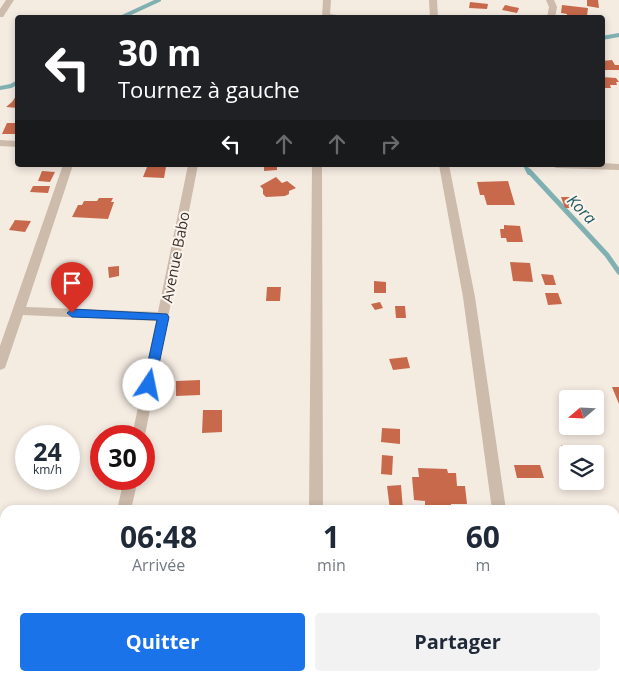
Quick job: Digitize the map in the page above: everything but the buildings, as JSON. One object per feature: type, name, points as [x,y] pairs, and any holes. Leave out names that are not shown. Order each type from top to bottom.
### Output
[{"type":"street","points":[[0,15],[10,0]]},
{"type":"street","points":[[326,15],[327,0]]},
{"type":"street","points":[[433,0],[434,15]]},
{"type":"street","points":[[550,0],[553,7],[552,15]]},
{"type":"street","points":[[0,144],[15,144]]},
{"type":"street","points":[[0,365],[67,167]]},
{"type":"street","name":"Avenue Babo","points":[[141,425],[193,167]]},
{"type":"street","points":[[316,505],[317,167]]},
{"type":"street","points":[[444,167],[469,296],[498,505]]},
{"type":"street","points":[[605,167],[619,167]]},
{"type":"street","points":[[18,311],[163,317]]},
{"type":"street","points":[[125,505],[129,490]]},
{"type":"waterway","points":[[126,15],[159,0]]},
{"type":"waterway","name":"Kora","points":[[605,37],[619,35]]},
{"type":"waterway","points":[[0,88],[15,84]]},
{"type":"waterway","name":"Kora","points":[[526,167],[529,173]]},
{"type":"waterway","name":"Kora","points":[[529,171],[607,255],[619,272]]},
{"type":"route","points":[[72,313],[163,317],[149,385]]}]
